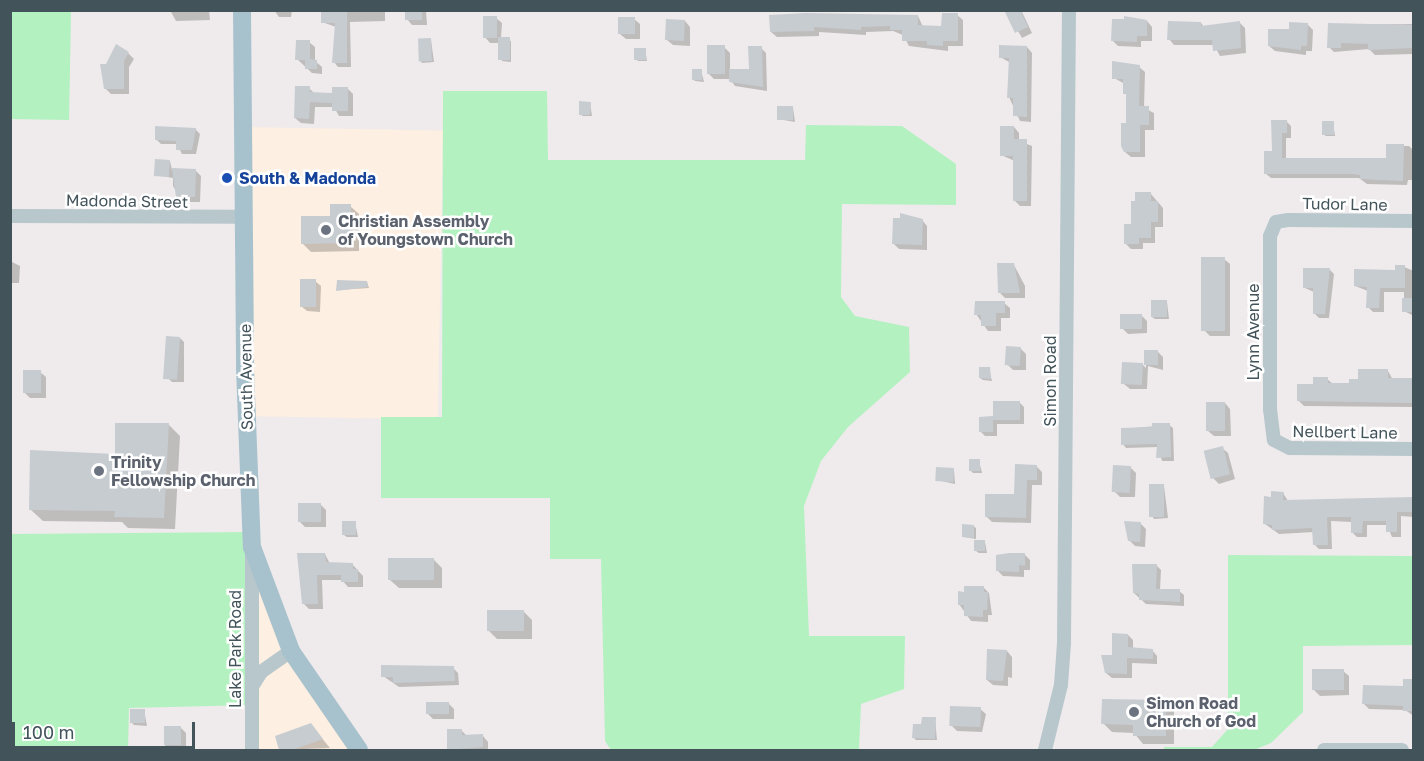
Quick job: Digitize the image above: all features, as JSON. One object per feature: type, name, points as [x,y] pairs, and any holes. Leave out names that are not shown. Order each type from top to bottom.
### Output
[{"type":"main road","name":"South Avenue","points":[[242,10],[243,217],[252,547],[291,651],[359,750]]},
{"type":"street","name":"Simon Road","points":[[1045,750],[1061,685],[1064,643],[1068,10]]},
{"type":"street","name":"Madonda Street","points":[[10,216],[243,217]]},
{"type":"street","name":"Tudor Lane","points":[[1276,222],[1413,221]]},
{"type":"street","name":"Lynn Avenue","points":[[1276,222],[1270,236],[1270,409],[1277,443]]},
{"type":"street","name":"Nellbert Lane","points":[[1277,443],[1290,448],[1413,449]]},
{"type":"street","name":"Lake Park Road","points":[[252,547],[252,750]]},
{"type":"street","points":[[252,687],[261,672],[291,651]]},
{"type":"street","points":[[1324,750],[1402,750]]},
{"type":"shaded area","points":[[243,127],[443,130],[438,419],[238,416]]},
{"type":"shaded area","points":[[252,547],[291,651],[359,750],[252,750]]},
{"type":"green space","points":[[11,10],[71,11],[69,120],[10,119]]},
{"type":"green space","points":[[443,91],[547,91],[548,160],[805,160],[806,125],[902,126],[956,164],[956,205],[842,204],[841,297],[855,316],[909,327],[910,372],[848,427],[821,461],[804,506],[809,636],[905,636],[904,689],[861,704],[859,750],[611,750],[605,741],[601,559],[550,559],[550,498],[381,498],[381,417],[442,417]]},
{"type":"green space","points":[[251,532],[252,705],[129,708],[128,750],[11,750],[10,534]]},
{"type":"green space","points":[[1228,555],[1413,556],[1413,645],[1303,646],[1303,712],[1271,743],[1254,750],[1164,750],[1164,747],[1212,747],[1228,729]]},
{"type":"building","points":[[321,10],[347,10],[347,63],[332,63],[335,23],[321,23]]},
{"type":"building","points":[[405,10],[422,10],[422,20],[405,20]]},
{"type":"building","points":[[1004,10],[1020,10],[1028,27],[1015,33]]},
{"type":"building","points":[[806,13],[918,15],[918,25],[941,26],[942,13],[958,13],[958,41],[943,41],[943,46],[927,45],[927,41],[902,41],[902,30],[890,30],[890,26],[861,27],[861,30],[814,27],[814,31],[770,32],[769,15]]},
{"type":"building","points":[[483,16],[497,16],[497,38],[483,38]]},
{"type":"building","points":[[1124,16],[1147,20],[1147,36],[1137,36],[1137,42],[1111,41],[1112,19],[1124,19]]},
{"type":"building","points":[[618,17],[635,17],[635,34],[618,34]]},
{"type":"building","points":[[666,19],[685,20],[684,41],[665,40]]},
{"type":"building","points":[[1168,21],[1201,22],[1201,26],[1240,21],[1241,48],[1213,51],[1212,40],[1167,40]]},
{"type":"building","points":[[1289,22],[1308,23],[1307,46],[1301,46],[1301,50],[1268,46],[1268,29],[1289,29]]},
{"type":"building","points":[[1328,23],[1413,25],[1413,48],[1368,50],[1368,44],[1341,43],[1341,48],[1327,48]]},
{"type":"building","points":[[498,37],[510,37],[510,60],[498,60]]},
{"type":"building","points":[[418,38],[431,38],[432,61],[419,61]]},
{"type":"building","points":[[296,40],[310,40],[310,59],[317,60],[317,69],[305,69],[305,60],[295,60]]},
{"type":"building","points":[[116,44],[129,52],[124,61],[124,89],[104,89],[100,64],[106,64]]},
{"type":"building","points":[[707,45],[725,45],[725,74],[707,74]]},
{"type":"building","points":[[999,45],[1027,46],[1027,117],[1013,116],[1013,98],[1007,98],[1009,58],[999,58]]},
{"type":"building","points":[[748,46],[762,46],[763,87],[729,82],[729,69],[749,69]]},
{"type":"building","points":[[634,48],[646,48],[646,60],[634,60]]},
{"type":"building","points":[[1112,61],[1140,65],[1139,106],[1149,106],[1149,125],[1140,125],[1140,152],[1124,152],[1121,146],[1121,123],[1126,123],[1126,94],[1123,94],[1123,79],[1112,79]]},
{"type":"building","points":[[692,69],[702,69],[702,80],[692,80]]},
{"type":"building","points":[[295,86],[310,86],[310,92],[332,93],[332,87],[348,87],[348,111],[332,111],[332,103],[310,102],[309,119],[294,118]]},
{"type":"building","points":[[579,101],[591,102],[590,115],[579,115]]},
{"type":"building","points":[[777,106],[793,106],[793,120],[777,120]]},
{"type":"building","points":[[1271,120],[1287,120],[1287,133],[1282,133],[1282,158],[1386,158],[1386,144],[1404,144],[1403,181],[1360,179],[1360,175],[1353,174],[1264,174],[1264,151],[1272,151]]},
{"type":"building","points":[[1322,121],[1334,121],[1334,135],[1322,135]]},
{"type":"building","points":[[155,126],[196,128],[192,150],[176,150],[176,141],[155,140]]},
{"type":"building","points":[[1000,126],[1014,126],[1014,139],[1027,139],[1027,201],[1013,201],[1013,156],[1000,156]]},
{"type":"building","points":[[155,159],[170,160],[169,177],[154,176]]},
{"type":"building","points":[[172,168],[196,169],[195,197],[176,197]]},
{"type":"building","points":[[1135,192],[1151,192],[1151,201],[1158,201],[1158,222],[1151,222],[1151,238],[1139,238],[1139,244],[1124,244],[1124,224],[1131,224],[1131,201],[1135,201]]},
{"type":"building","name":"Christian Assembly of Youngstown Church","points":[[330,204],[351,204],[351,243],[301,244],[301,216],[330,216]]},
{"type":"building","points":[[900,213],[923,219],[922,245],[892,244],[893,218],[900,218]]},
{"type":"building","points":[[1201,257],[1225,257],[1225,331],[1201,331]]},
{"type":"building","points":[[997,263],[1014,263],[1020,293],[998,293]]},
{"type":"building","points":[[1395,265],[1405,265],[1405,288],[1380,288],[1379,308],[1366,308],[1367,287],[1354,286],[1354,269],[1395,270]]},
{"type":"building","points":[[1303,268],[1330,268],[1325,314],[1313,314],[1313,288],[1303,288]]},
{"type":"building","points":[[300,279],[316,279],[316,307],[300,307]]},
{"type":"building","points":[[337,280],[367,281],[368,287],[336,291]]},
{"type":"building","points":[[1402,298],[1412,298],[1412,312],[1402,312]]},
{"type":"building","points":[[1151,300],[1167,300],[1167,317],[1151,317]]},
{"type":"building","points":[[975,301],[1005,301],[1005,313],[996,313],[996,326],[981,326],[981,315],[974,315]]},
{"type":"building","points":[[1120,314],[1142,314],[1142,329],[1120,329]]},
{"type":"building","points":[[166,336],[180,337],[177,380],[163,379]]},
{"type":"building","points":[[1006,346],[1021,347],[1020,366],[1005,365]]},
{"type":"building","points":[[1144,350],[1158,350],[1158,365],[1144,365]]},
{"type":"building","points":[[1122,362],[1143,363],[1142,385],[1121,384]]},
{"type":"building","points":[[979,367],[990,367],[991,379],[979,378]]},
{"type":"building","points":[[1358,369],[1388,369],[1388,378],[1413,378],[1413,403],[1297,401],[1297,384],[1313,384],[1313,377],[1328,377],[1328,383],[1349,383],[1349,379],[1358,379]]},
{"type":"building","points":[[23,370],[41,370],[41,393],[23,393]]},
{"type":"building","points":[[993,401],[1020,401],[1020,420],[993,420],[993,432],[979,432],[979,417],[993,416]]},
{"type":"building","points":[[1206,402],[1225,402],[1225,431],[1206,431]]},
{"type":"building","name":"Trinity Fellowship Church","points":[[115,423],[169,423],[164,518],[114,517],[115,511],[29,510],[30,450],[115,454]]},
{"type":"building","points":[[1152,423],[1170,423],[1171,457],[1156,458],[1157,444],[1121,445],[1121,428],[1152,427]]},
{"type":"building","points":[[1223,446],[1230,474],[1211,479],[1204,451]]},
{"type":"building","points":[[969,459],[980,459],[980,471],[969,471]]},
{"type":"building","points":[[1015,464],[1037,465],[1037,480],[1027,480],[1026,518],[985,517],[985,494],[1014,494]]},
{"type":"building","points":[[1113,465],[1131,466],[1130,493],[1112,492]]},
{"type":"building","points":[[936,467],[954,468],[953,482],[935,481]]},
{"type":"building","points":[[1149,484],[1164,484],[1164,517],[1149,517]]},
{"type":"building","points":[[1271,491],[1284,492],[1283,500],[1413,497],[1413,512],[1397,512],[1397,532],[1386,532],[1386,521],[1363,521],[1362,533],[1351,533],[1351,517],[1327,517],[1328,545],[1313,545],[1312,528],[1272,530],[1272,525],[1263,524],[1264,496],[1271,497]]},
{"type":"building","points":[[298,503],[321,503],[321,522],[298,522]]},
{"type":"building","points":[[342,521],[356,521],[356,535],[342,535]]},
{"type":"building","points":[[1124,521],[1141,522],[1140,542],[1128,541]]},
{"type":"building","points":[[962,524],[974,525],[974,538],[962,537]]},
{"type":"building","points":[[974,540],[985,540],[985,551],[974,551]]},
{"type":"building","points":[[297,553],[325,553],[326,562],[353,563],[353,569],[358,569],[358,582],[341,582],[341,575],[317,575],[318,604],[302,604]]},
{"type":"building","points":[[1025,553],[1025,566],[1019,565],[1019,572],[996,571],[996,555]]},
{"type":"building","points":[[388,558],[434,558],[434,580],[388,580]]},
{"type":"building","points":[[1132,564],[1157,564],[1156,589],[1180,589],[1180,602],[1139,600],[1139,594],[1133,593]]},
{"type":"building","points":[[964,586],[984,586],[984,592],[988,592],[987,610],[983,610],[983,617],[964,616],[964,605],[958,605],[958,591],[964,592]]},
{"type":"building","points":[[487,610],[524,610],[524,631],[487,631]]},
{"type":"building","points":[[1112,633],[1128,634],[1128,647],[1153,649],[1153,659],[1127,658],[1127,674],[1105,673],[1101,655],[1112,655]]},
{"type":"building","points":[[987,649],[1007,650],[1003,681],[986,680]]},
{"type":"building","points":[[381,665],[454,666],[455,681],[393,683],[393,677],[381,677]]},
{"type":"building","points":[[1312,669],[1344,669],[1344,690],[1312,690]]},
{"type":"building","points":[[1403,679],[1413,679],[1413,711],[1403,711],[1403,706],[1362,704],[1363,685],[1403,686]]},
{"type":"building","name":"Simon Road Church of God","points":[[1102,699],[1166,700],[1166,736],[1133,736],[1133,725],[1101,724]]},
{"type":"building","points":[[426,702],[449,702],[449,714],[426,714]]},
{"type":"building","points":[[950,706],[981,707],[980,727],[949,726]]},
{"type":"building","points":[[130,709],[145,709],[145,723],[130,723]]},
{"type":"building","points":[[922,717],[936,717],[935,739],[912,738],[913,724],[921,724]]},
{"type":"building","points":[[311,723],[323,739],[292,750],[279,750],[275,736]]},
{"type":"building","points":[[164,726],[181,726],[181,745],[164,745]]},
{"type":"building","points":[[447,729],[462,729],[462,735],[483,734],[483,747],[447,750]]},
{"type":"place","name":"South & Madonda","points":[[227,178]]},
{"type":"place","name":"Christian Assembly of Youngstown Church","points":[[326,230]]},
{"type":"place","name":"Trinity Fellowship Church","points":[[99,471]]},
{"type":"place","name":"Simon Road Church of God","points":[[1134,712]]}]
